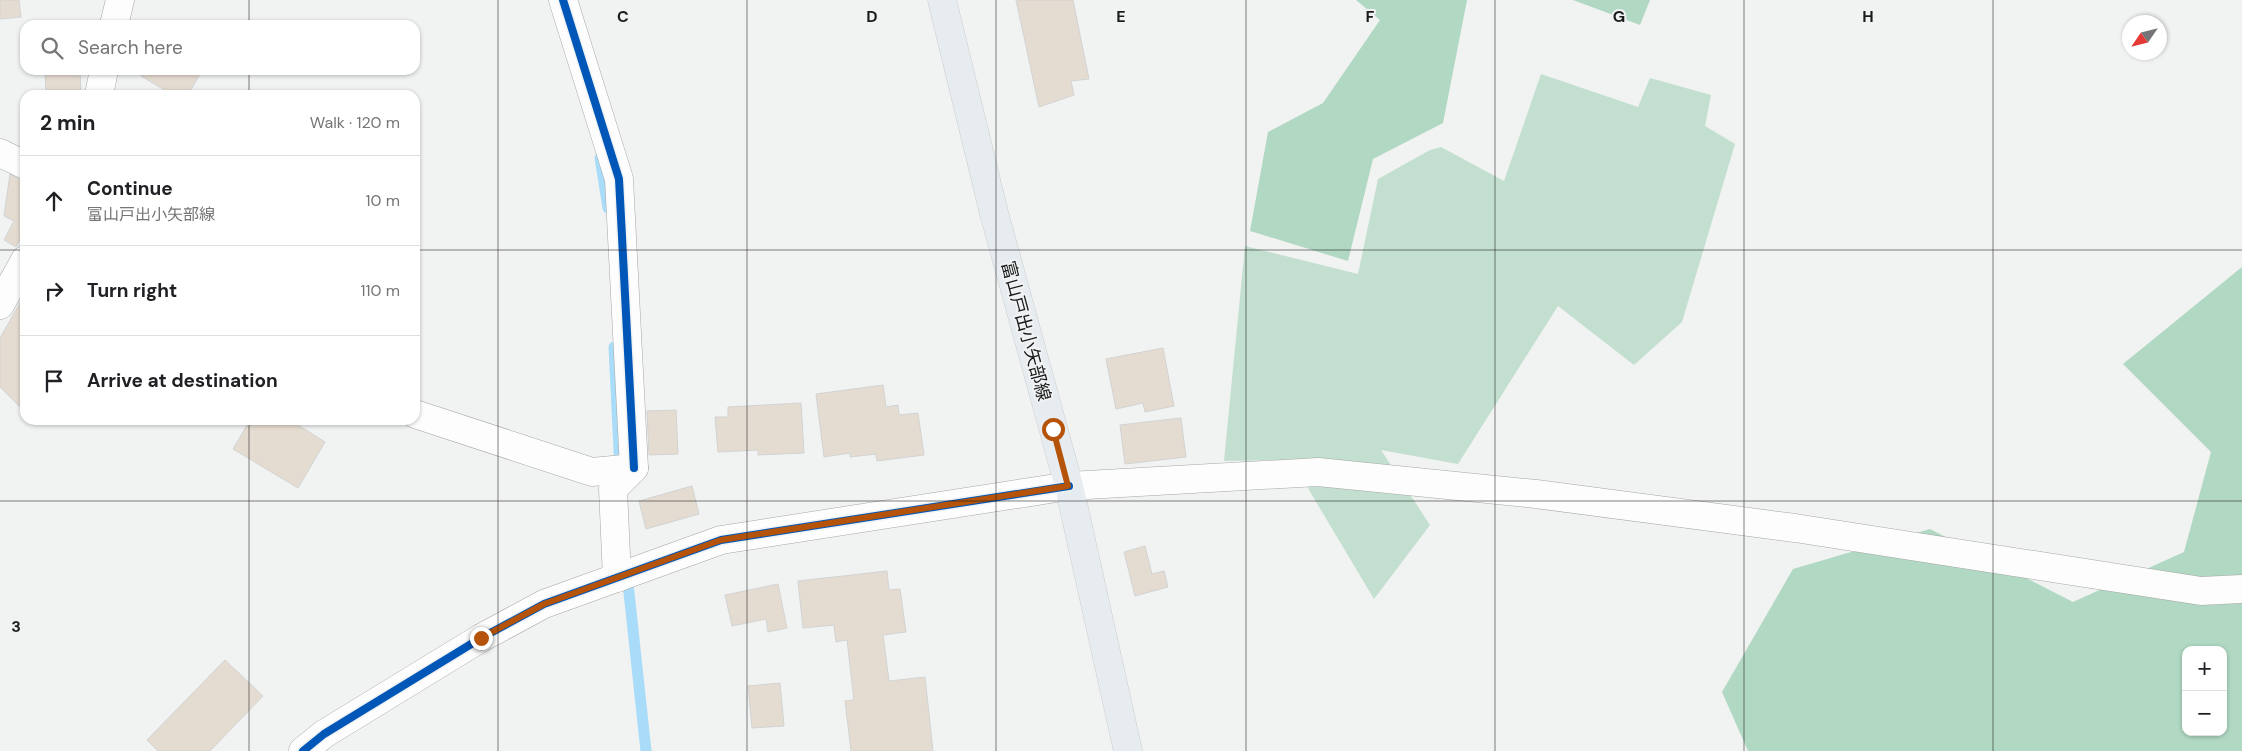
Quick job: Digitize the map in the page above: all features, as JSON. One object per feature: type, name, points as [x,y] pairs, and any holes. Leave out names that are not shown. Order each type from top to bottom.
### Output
[{"type":"main road","name":"富山戸出小矢部線","points":[[942,0],[994,213],[1068,486],[1128,751]]},
{"type":"street","points":[[115,20],[120,0]]},
{"type":"street","points":[[563,0],[619,179],[634,468],[613,489],[617,578]]},
{"type":"street","points":[[100,90],[103,75]]},
{"type":"street","points":[[0,153],[20,163]]},
{"type":"street","points":[[0,305],[20,269]]},
{"type":"street","points":[[420,416],[592,472],[634,468]]},
{"type":"street","points":[[302,751],[324,734],[481,638],[544,604],[721,540],[1068,486],[1318,472],[1536,494],[1795,528],[2201,591],[2242,589]]},
{"type":"green space","points":[[1356,0],[1467,0],[1443,123],[1373,159],[1348,261],[1250,231],[1268,132],[1323,103],[1380,20]]},
{"type":"green space","points":[[1573,0],[1650,0],[1640,25]]},
{"type":"green space","points":[[1541,74],[1638,107],[1650,78],[1711,95],[1705,126],[1735,144],[1682,322],[1634,365],[1558,306],[1458,464],[1381,450],[1430,525],[1374,599],[1309,490],[1298,460],[1224,461],[1245,246],[1358,274],[1378,179],[1430,150],[1441,147],[1504,181]]},
{"type":"green space","points":[[2242,267],[2242,751],[1748,751],[1722,692],[1793,569],[1930,529],[2073,602],[2184,552],[2211,452],[2123,364]]},
{"type":"building","points":[[0,0],[19,0],[21,17],[0,19]]},
{"type":"building","points":[[1016,0],[1073,0],[1089,79],[1071,81],[1074,95],[1039,107]]},
{"type":"building","points":[[45,75],[80,75],[81,90],[46,90]]},
{"type":"building","points":[[199,75],[191,90],[165,90],[141,76]]},
{"type":"building","points":[[10,174],[20,180],[20,239],[16,247],[4,240],[14,221],[4,216]]},
{"type":"building","points":[[20,303],[20,407],[0,387],[0,338]]},
{"type":"building","points":[[1163,348],[1174,406],[1145,412],[1143,403],[1116,409],[1106,359]]},
{"type":"building","points":[[883,385],[886,407],[898,405],[899,415],[918,413],[924,455],[877,461],[876,454],[850,457],[850,453],[824,457],[816,394]]},
{"type":"building","points":[[801,403],[804,453],[758,455],[758,450],[718,452],[715,417],[728,417],[728,407]]},
{"type":"building","points":[[676,410],[678,454],[649,455],[647,411]]},
{"type":"building","points":[[1181,418],[1186,457],[1125,464],[1120,425]]},
{"type":"building","points":[[247,425],[298,425],[325,442],[298,488],[233,449]]},
{"type":"building","points":[[692,486],[699,514],[646,529],[639,501]]},
{"type":"building","points":[[1145,546],[1152,574],[1164,571],[1168,587],[1135,596],[1124,552]]},
{"type":"building","points":[[887,571],[889,590],[900,589],[906,632],[883,635],[889,681],[925,677],[933,751],[851,751],[845,701],[854,700],[847,640],[836,642],[834,625],[803,628],[798,581]]},
{"type":"building","points":[[778,584],[787,628],[768,632],[766,619],[732,626],[725,595]]},
{"type":"building","points":[[225,660],[263,696],[210,751],[158,751],[147,740]]},
{"type":"building","points":[[780,683],[784,726],[752,728],[748,686]]},
{"type":"waterway","points":[[600,158],[608,208]]},
{"type":"waterway","points":[[614,347],[620,471]]},
{"type":"waterway","points":[[627,574],[646,751]]},
{"type":"cycle path","points":[[563,0],[619,179],[634,468]]},
{"type":"cycle path","points":[[303,751],[324,734],[481,638],[544,604],[721,540],[1069,486]]},
{"type":"route","points":[[481,638],[544,604],[721,540],[1068,486],[1053,429]]}]
